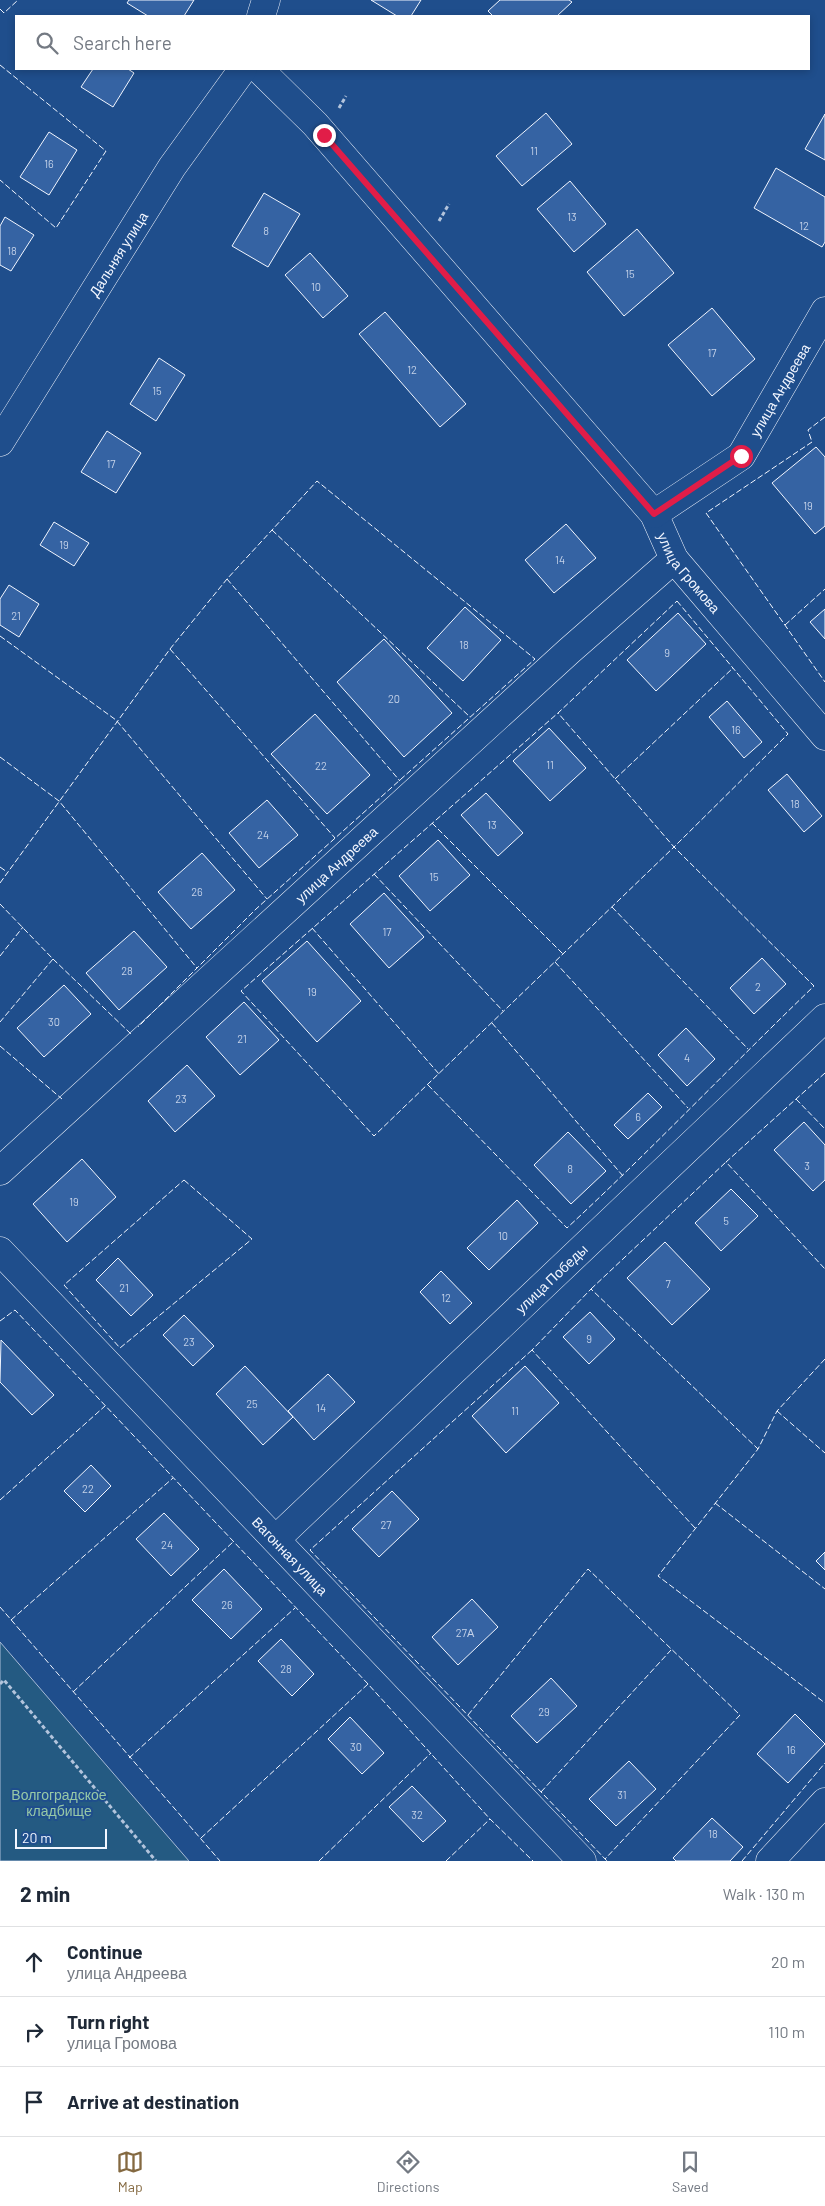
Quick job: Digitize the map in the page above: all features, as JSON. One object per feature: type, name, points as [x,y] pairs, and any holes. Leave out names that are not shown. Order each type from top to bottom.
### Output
[{"type":"street","points":[[261,15],[266,0]]},
{"type":"street","name":"Дальняя улица","points":[[0,442],[172,168],[242,70]]},
{"type":"street","name":"улица Громова","points":[[260,70],[315,124],[654,514],[674,558],[825,736]]},
{"type":"street","name":"улица Андреева","points":[[654,514],[741,456],[825,311]]},
{"type":"street","name":"улица Андреева","points":[[0,1171],[554,665],[674,558]]},
{"type":"street","name":"улица Победы","points":[[276,1539],[825,1018]]},
{"type":"street","name":"Вагонная улица","points":[[0,1250],[582,1861]]},
{"type":"street","points":[[770,1861],[825,1802]]},
{"type":"path","points":[[0,1675],[156,1861]]},
{"type":"path","points":[[0,1684],[4,1680]]},
{"type":"green space","name":"Волгоградское кладбище","points":[[0,1642],[189,1861],[0,1861]]},
{"type":"building","points":[[129,0],[194,0],[185,15],[146,15],[127,3]]},
{"type":"building","points":[[371,0],[421,0],[412,15],[395,15]]},
{"type":"building","points":[[500,0],[569,0],[572,2],[558,15],[492,15],[488,11]]},
{"type":"building","points":[[92,70],[130,70],[134,73],[113,107],[81,87]]},
{"type":"building","points":[[546,113],[572,144],[522,186],[496,156]]},
{"type":"building","points":[[825,114],[825,160],[805,149]]},
{"type":"building","points":[[49,132],[77,150],[49,195],[20,177]]},
{"type":"building","points":[[776,168],[825,197],[825,242],[822,247],[754,208]]},
{"type":"building","points":[[570,181],[606,224],[574,252],[537,209]]},
{"type":"building","points":[[264,193],[300,214],[268,267],[232,246]]},
{"type":"building","points":[[5,217],[34,235],[11,271],[0,265],[0,226]]},
{"type":"building","points":[[637,229],[674,273],[624,316],[587,272]]},
{"type":"building","points":[[310,253],[348,296],[323,318],[285,275]]},
{"type":"building","points":[[712,308],[755,359],[712,396],[668,345]]},
{"type":"building","points":[[385,312],[466,404],[440,427],[359,334]]},
{"type":"building","points":[[159,358],[185,375],[156,421],[130,404]]},
{"type":"building","points":[[107,431],[141,453],[116,493],[81,472]]},
{"type":"building","points":[[816,447],[825,457],[825,526],[815,534],[772,483]]},
{"type":"building","points":[[54,522],[89,543],[74,566],[40,545]]},
{"type":"building","points":[[566,524],[596,558],[554,593],[525,560]]},
{"type":"building","points":[[9,585],[39,604],[19,637],[0,625],[0,599]]},
{"type":"building","points":[[465,607],[501,640],[463,681],[427,648]]},
{"type":"building","points":[[825,609],[825,639],[810,622]]},
{"type":"building","points":[[678,613],[706,644],[656,691],[627,660]]},
{"type":"building","points":[[384,639],[452,713],[404,757],[337,682]]},
{"type":"building","points":[[727,701],[762,742],[744,758],[709,717]]},
{"type":"building","points":[[315,714],[370,775],[327,814],[271,754]]},
{"type":"building","points":[[549,728],[586,768],[550,801],[513,761]]},
{"type":"building","points":[[787,774],[822,816],[804,832],[768,790]]},
{"type":"building","points":[[486,793],[523,833],[498,856],[461,815]]},
{"type":"building","points":[[267,800],[298,835],[259,868],[229,833]]},
{"type":"building","points":[[438,840],[470,875],[430,911],[399,876]]},
{"type":"building","points":[[202,853],[235,890],[191,929],[158,892]]},
{"type":"building","points":[[384,893],[424,937],[389,968],[350,924]]},
{"type":"building","points":[[134,931],[167,967],[119,1010],[86,973]]},
{"type":"building","points":[[307,941],[361,1001],[317,1042],[262,981]]},
{"type":"building","points":[[762,958],[786,984],[754,1014],[730,988]]},
{"type":"building","points":[[64,985],[91,1014],[44,1057],[17,1028]]},
{"type":"building","points":[[244,1002],[279,1040],[240,1075],[206,1037]]},
{"type":"building","points":[[686,1028],[715,1059],[687,1086],[658,1055]]},
{"type":"building","points":[[187,1065],[215,1096],[175,1132],[148,1101]]},
{"type":"building","points":[[648,1093],[662,1107],[628,1139],[614,1125]]},
{"type":"building","points":[[804,1122],[825,1145],[825,1180],[813,1191],[774,1150]]},
{"type":"building","points":[[568,1132],[606,1171],[571,1204],[534,1165]]},
{"type":"building","points":[[82,1159],[116,1197],[67,1242],[33,1204]]},
{"type":"building","points":[[731,1189],[758,1216],[721,1251],[695,1223]]},
{"type":"building","points":[[517,1200],[538,1223],[489,1270],[467,1248]]},
{"type":"building","points":[[665,1242],[710,1289],[672,1325],[627,1278]]},
{"type":"building","points":[[118,1258],[153,1295],[131,1316],[96,1280]]},
{"type":"building","points":[[441,1271],[472,1303],[450,1324],[420,1292]]},
{"type":"building","points":[[590,1312],[615,1339],[589,1364],[563,1337]]},
{"type":"building","points":[[184,1315],[214,1346],[193,1366],[163,1335]]},
{"type":"building","points":[[1,1340],[54,1395],[32,1415],[0,1382]]},
{"type":"building","points":[[245,1366],[293,1417],[263,1445],[216,1394]]},
{"type":"building","points":[[525,1366],[559,1403],[506,1453],[472,1416]]},
{"type":"building","points":[[328,1374],[355,1402],[314,1440],[288,1411]]},
{"type":"building","points":[[91,1465],[111,1486],[85,1512],[64,1491]]},
{"type":"building","points":[[392,1491],[419,1519],[379,1557],[352,1529]]},
{"type":"building","points":[[164,1513],[199,1549],[171,1576],[136,1539]]},
{"type":"building","points":[[825,1552],[825,1570],[816,1561]]},
{"type":"building","points":[[224,1569],[262,1609],[231,1639],[192,1600]]},
{"type":"building","points":[[472,1599],[498,1627],[458,1665],[432,1637]]},
{"type":"building","points":[[281,1639],[314,1674],[292,1696],[258,1661]]},
{"type":"building","points":[[551,1678],[577,1706],[537,1743],[511,1716]]},
{"type":"building","points":[[795,1714],[825,1744],[788,1783],[757,1754]]},
{"type":"building","points":[[350,1717],[384,1753],[362,1774],[328,1739]]},
{"type":"building","points":[[629,1761],[656,1789],[616,1826],[589,1799]]},
{"type":"building","points":[[412,1786],[446,1821],[423,1842],[389,1807]]},
{"type":"building","points":[[712,1818],[743,1847],[730,1861],[676,1861],[673,1858]]},
{"type":"fence","points":[[0,9],[4,13],[18,0]]},
{"type":"fence","points":[[0,65],[106,151],[56,228],[0,180]]},
{"type":"fence","points":[[825,417],[808,430],[812,442],[706,513],[825,682]]},
{"type":"fence","points":[[0,883],[170,649],[227,579],[317,481],[535,659],[256,909],[138,1027]]},
{"type":"fence","points":[[272,530],[470,717]]},
{"type":"fence","points":[[227,579],[400,781]]},
{"type":"fence","points":[[785,625],[825,589]]},
{"type":"fence","points":[[677,601],[788,734],[674,847],[558,713],[677,601]]},
{"type":"fence","points":[[0,636],[116,720],[267,899]]},
{"type":"fence","points":[[170,649],[335,838]]},
{"type":"fence","points":[[615,779],[733,668]]},
{"type":"fence","points":[[428,1085],[567,1228],[814,986],[674,847],[374,1136],[241,991],[558,713]]},
{"type":"fence","points":[[0,757],[59,801],[197,968]]},
{"type":"fence","points":[[432,823],[563,954]]},
{"type":"fence","points":[[0,867],[7,872]]},
{"type":"fence","points":[[374,874],[503,1011]]},
{"type":"fence","points":[[0,904],[53,959],[0,1022]]},
{"type":"fence","points":[[612,907],[748,1049]]},
{"type":"fence","points":[[0,956],[23,927]]},
{"type":"fence","points":[[312,928],[439,1074]]},
{"type":"fence","points":[[53,959],[131,1034]]},
{"type":"fence","points":[[555,962],[688,1108]]},
{"type":"fence","points":[[492,1023],[623,1176]]},
{"type":"fence","points":[[0,1046],[62,1099]]},
{"type":"fence","points":[[825,1073],[726,1162],[825,1269]]},
{"type":"fence","points":[[796,1099],[825,1129]]},
{"type":"fence","points":[[591,1289],[726,1162]]},
{"type":"fence","points":[[184,1180],[252,1239],[120,1348],[64,1285],[184,1180]]},
{"type":"fence","points":[[695,1528],[532,1350],[591,1289],[758,1449]]},
{"type":"fence","points":[[0,1321],[15,1310],[368,1684],[490,1819],[533,1861]]},
{"type":"fence","points":[[532,1350],[310,1550],[607,1861]]},
{"type":"fence","points":[[825,1359],[777,1411],[758,1449],[658,1576],[825,1703]]},
{"type":"fence","points":[[0,1500],[105,1406]]},
{"type":"fence","points":[[777,1411],[825,1453]]},
{"type":"fence","points":[[11,1620],[173,1478]]},
{"type":"fence","points":[[715,1503],[825,1589]]},
{"type":"fence","points":[[73,1692],[233,1542]]},
{"type":"fence","points":[[468,1715],[588,1569],[740,1715],[605,1859]]},
{"type":"fence","points":[[0,1607],[220,1861]]},
{"type":"fence","points":[[129,1758],[295,1608]]},
{"type":"fence","points":[[541,1792],[671,1650]]},
{"type":"fence","points":[[201,1838],[368,1684]]},
{"type":"fence","points":[[319,1861],[431,1753]]},
{"type":"fence","points":[[742,1861],[825,1763]]},
{"type":"fence","points":[[446,1861],[490,1819]]},
{"type":"route","points":[[324,135],[654,514],[741,456]]}]
